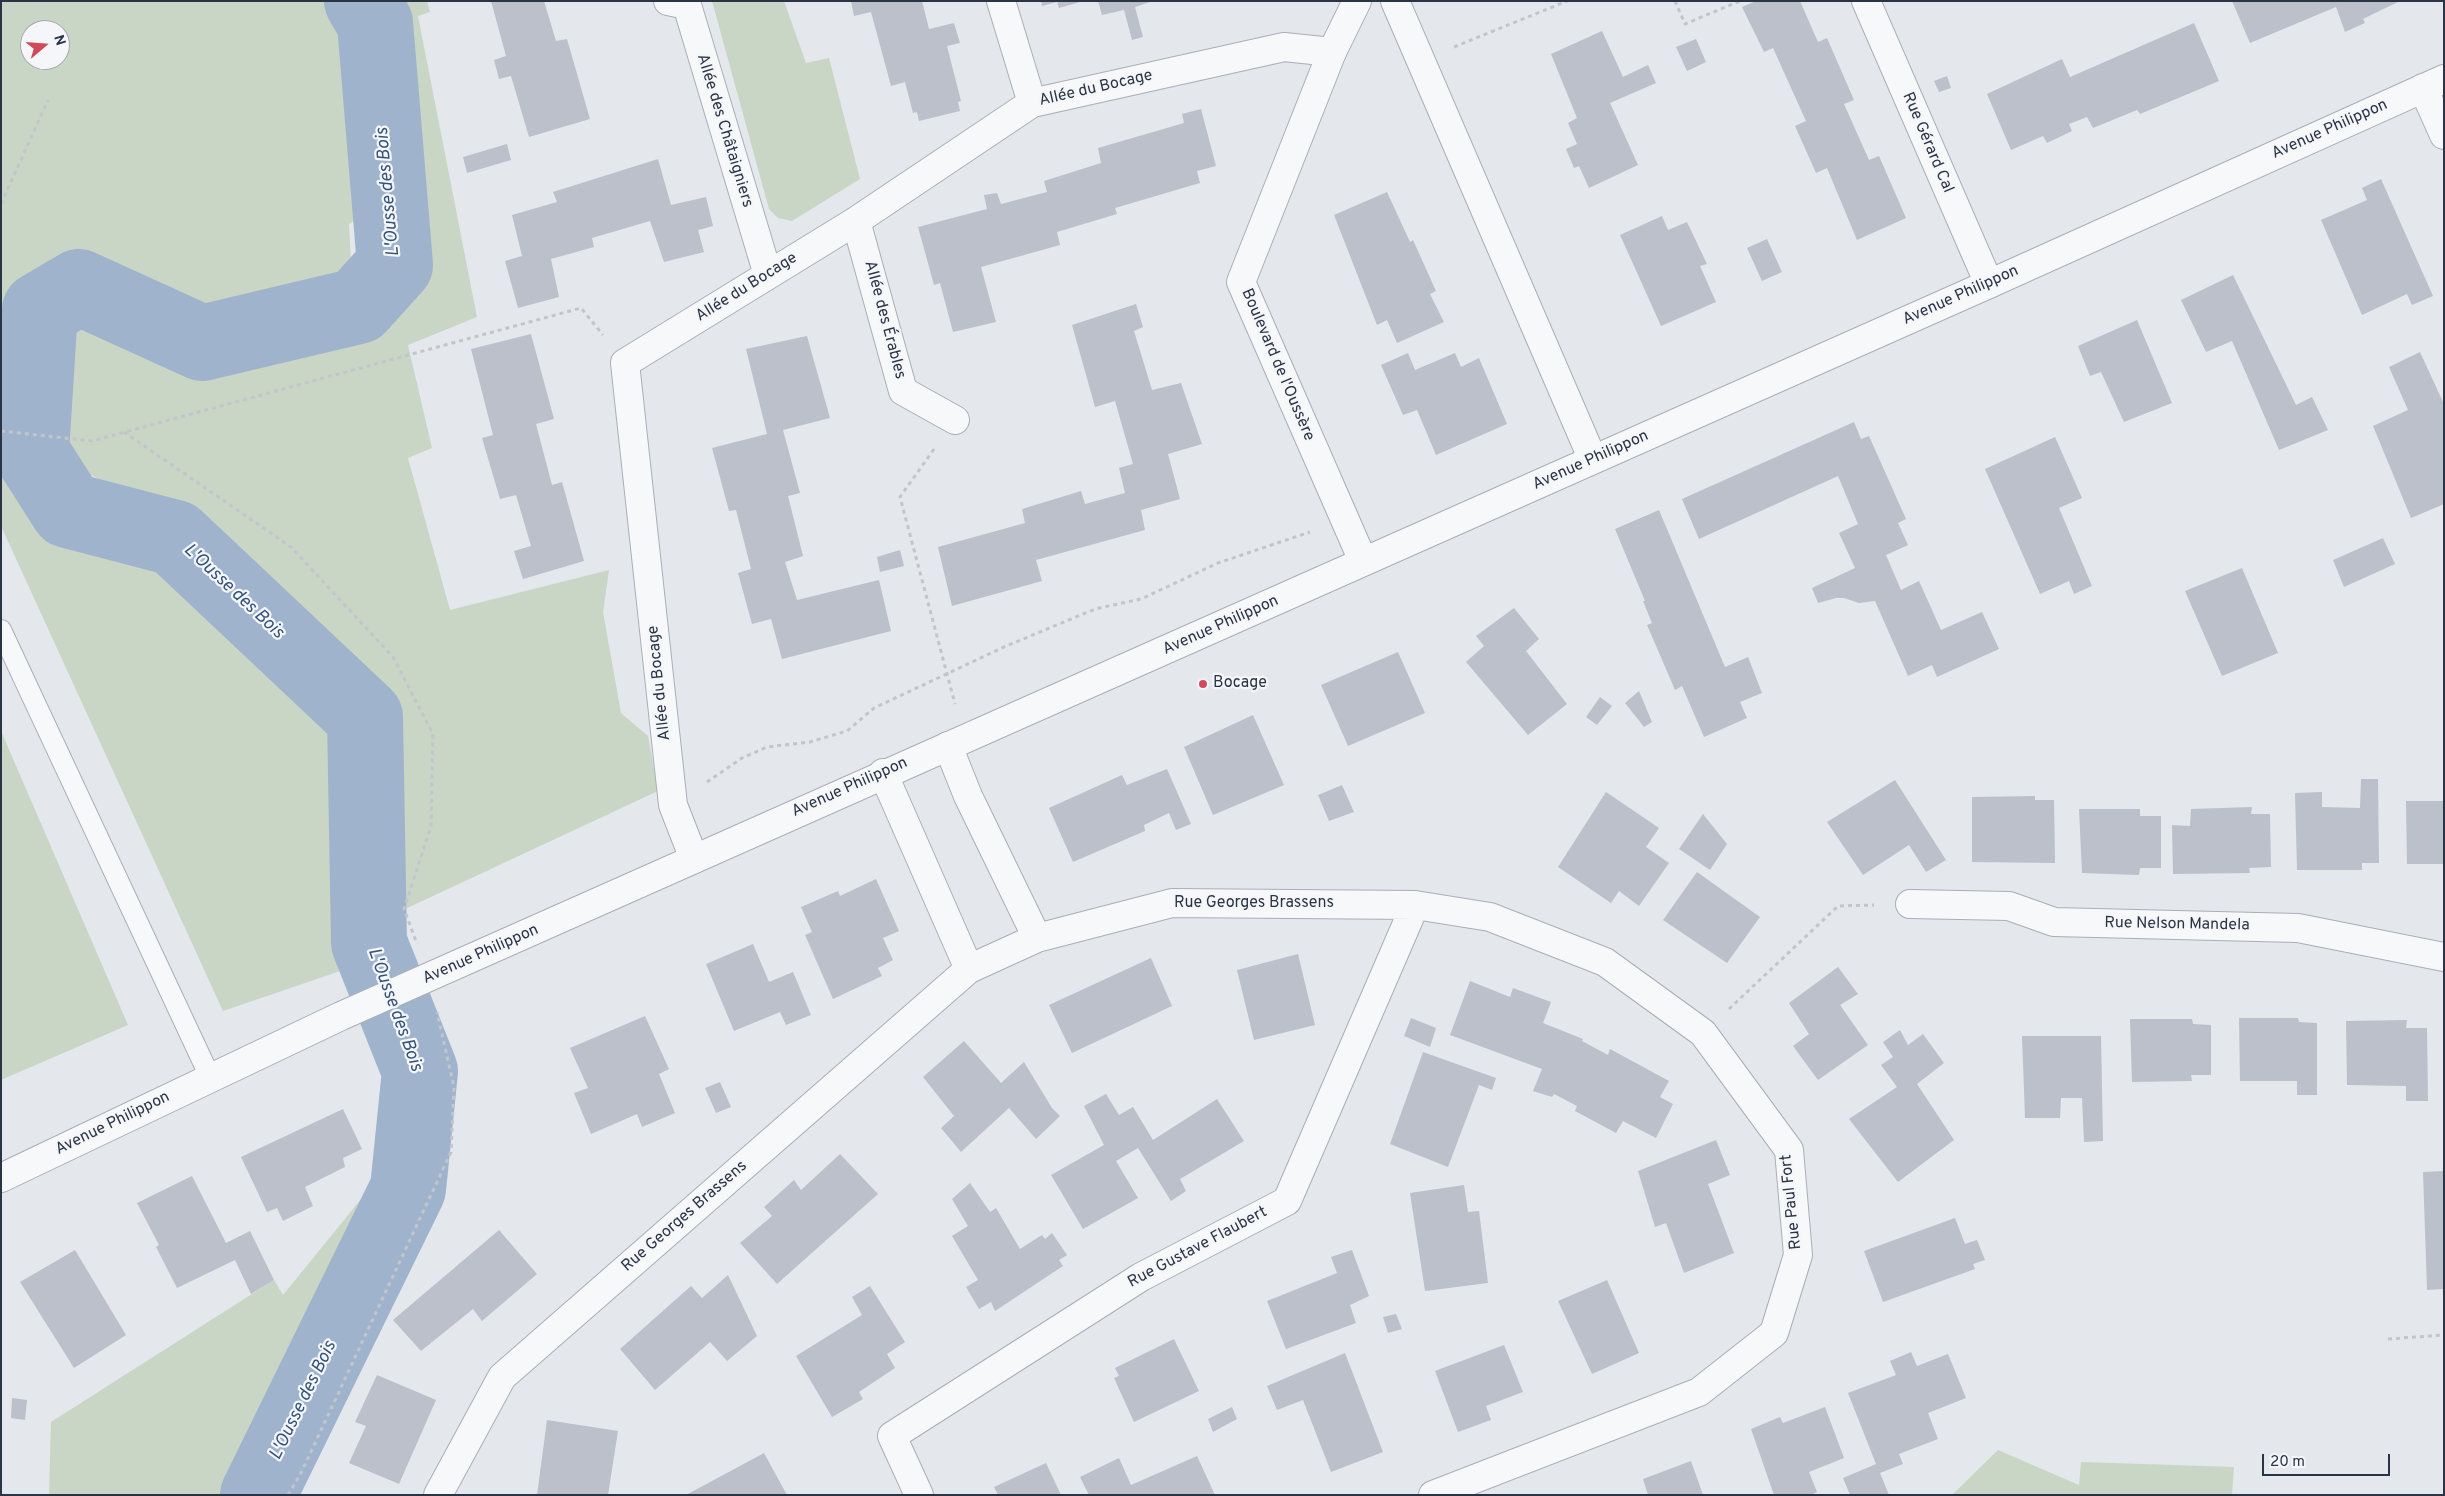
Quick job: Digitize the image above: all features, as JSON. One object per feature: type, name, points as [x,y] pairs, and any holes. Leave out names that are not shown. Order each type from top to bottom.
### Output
[{"type":"street","name":"Allée des Châtaigniers","points":[[668,1],[687,5],[768,275]]},
{"type":"street","points":[[1001,1],[1032,103]]},
{"type":"street","name":"Boulevard de l'Oussère","points":[[1358,1],[1332,52],[1240,282],[1363,562]]},
{"type":"street","points":[[1395,1],[1592,460]]},
{"type":"street","name":"Rue Gérard Cal","points":[[1866,1],[1989,284]]},
{"type":"street","name":"Allée du Bocage","points":[[694,859],[673,799],[625,364],[856,220],[1032,103],[1284,47],[1332,52]]},
{"type":"street","points":[[2433,84],[2444,135]]},
{"type":"street","name":"Avenue Philippon","points":[[1,1178],[341,1016],[1989,284],[2433,84]]},
{"type":"street","name":"Allée des Érables","points":[[856,220],[903,391],[955,420]]},
{"type":"street","points":[[956,742],[968,796],[1037,938]]},
{"type":"street","points":[[883,774],[969,969]]},
{"type":"street","name":"Rue Georges Brassens","points":[[438,1495],[502,1377],[969,969],[1037,938],[1172,903],[1415,905]]},
{"type":"street","name":"Rue Nelson Mandela","points":[[1910,904],[2009,906],[2054,922],[2298,928],[2444,957]]},
{"type":"street","name":"Rue Paul Fort","points":[[1415,905],[1490,917],[1605,962],[1703,1033],[1789,1150],[1798,1254],[1774,1333],[1699,1392],[1433,1495]]},
{"type":"street","name":"Rue Gustave Flaubert","points":[[919,1495],[892,1436],[1141,1277],[1287,1201],[1415,905]]},
{"type":"lane","points":[[1,630],[210,1077]]},
{"type":"path","points":[[1421,60],[1567,1]]},
{"type":"path","points":[[1674,1],[1685,24],[1740,1]]},
{"type":"path","points":[[1,204],[48,100]]},
{"type":"path","points":[[1,431],[92,441],[582,308],[625,364]]},
{"type":"path","points":[[955,420],[900,497],[947,674],[956,742]]},
{"type":"path","points":[[124,432],[291,547],[393,657],[433,734],[431,826],[404,909],[430,978],[454,1087],[451,1152],[301,1473],[288,1495]]},
{"type":"path","points":[[673,799],[707,782],[742,758],[767,747],[810,742],[847,731],[874,708],[1095,608],[1141,599],[1218,563],[1344,521]]},
{"type":"path","points":[[1703,1033],[1838,906]]},
{"type":"path","points":[[2388,1339],[2444,1335]]},
{"type":"green space","points":[[1,1],[336,1],[351,41],[374,208],[349,224],[352,279],[227,313],[84,265],[23,285],[1,329]]},
{"type":"green space","points":[[386,1],[427,1],[430,12],[418,16],[477,317],[408,345],[432,448],[408,458],[450,610],[609,570],[603,612],[621,713],[648,736],[658,791],[388,917],[394,755],[375,694],[317,627],[203,526],[58,459],[49,413],[60,324],[78,316],[194,360],[360,336],[403,310],[421,281],[390,8]]},
{"type":"green space","points":[[712,1],[784,1],[806,63],[829,58],[860,179],[792,221],[778,218],[769,209]]},
{"type":"green space","points":[[1,441],[6,462],[36,508],[143,558],[238,625],[306,682],[343,727],[352,791],[341,935],[352,967],[223,1011],[1,526]]},
{"type":"green space","points":[[1,731],[128,1025],[1,1080]]},
{"type":"green space","points":[[366,1193],[350,1236],[234,1495],[49,1495],[51,1422],[274,1280],[283,1295]]},
{"type":"green space","points":[[1998,1450],[2079,1485],[2081,1462],[2234,1467],[2232,1495],[1952,1495]]},
{"type":"building","points":[[491,1],[544,1],[556,41],[567,39],[590,119],[529,137],[511,76],[499,79],[494,60],[506,56]]},
{"type":"building","points":[[851,1],[922,1],[929,29],[954,23],[960,43],[947,46],[961,101],[958,102],[960,111],[919,121],[917,112],[913,113],[905,82],[891,86],[871,12],[854,16]]},
{"type":"building","points":[[1041,1],[1057,1],[1057,2],[1042,6]]},
{"type":"building","points":[[1057,1],[1080,1],[1080,2],[1059,8]]},
{"type":"building","points":[[1098,1],[1153,1],[1135,7],[1143,37],[1132,40],[1124,10],[1102,15]]},
{"type":"building","points":[[1756,1],[1800,1],[1818,42],[1827,38],[1854,100],[1844,104],[1869,160],[1879,156],[1906,218],[1857,240],[1827,168],[1816,173],[1795,126],[1806,121],[1773,48],[1764,52],[1742,7]]},
{"type":"building","points":[[2232,1],[2400,1],[2363,19],[2365,23],[2345,32],[2336,7],[2250,43]]},
{"type":"building","points":[[2194,23],[2219,81],[2140,114],[2137,110],[2093,128],[2087,117],[2069,124],[2072,131],[2047,143],[2043,136],[2011,150],[1987,94],[2062,59],[2070,77]]},
{"type":"building","points":[[1602,31],[1623,77],[1648,65],[1656,83],[1610,103],[1638,165],[1589,188],[1579,166],[1574,168],[1566,149],[1577,144],[1568,123],[1577,118],[1551,54]]},
{"type":"building","points":[[1696,39],[1706,62],[1687,71],[1676,47]]},
{"type":"building","points":[[1947,76],[1951,88],[1939,92],[1934,81]]},
{"type":"building","points":[[1201,109],[1216,166],[1197,171],[1200,183],[1115,208],[1117,214],[1057,232],[1060,245],[981,267],[996,322],[953,332],[940,283],[934,285],[918,227],[987,209],[984,195],[997,193],[1001,204],[1047,192],[1044,181],[1101,163],[1098,148],[1184,123],[1182,114]]},
{"type":"building","points":[[507,144],[511,160],[467,173],[463,157]]},
{"type":"building","points":[[658,159],[671,205],[706,197],[713,226],[698,230],[704,252],[664,262],[650,221],[592,238],[594,247],[551,259],[559,297],[518,308],[505,261],[522,256],[512,215],[557,202],[553,192]]},
{"type":"building","points":[[2381,179],[2433,296],[2412,305],[2407,294],[2362,315],[2321,220],[2367,200],[2362,188]]},
{"type":"building","points":[[1387,192],[1410,242],[1413,240],[1436,291],[1430,294],[1444,322],[1397,343],[1387,320],[1377,325],[1334,215]]},
{"type":"building","points":[[1662,216],[1668,230],[1687,222],[1707,264],[1700,266],[1716,302],[1661,326],[1620,235]]},
{"type":"building","points":[[1767,239],[1782,272],[1762,281],[1747,248]]},
{"type":"building","points":[[2233,275],[2296,405],[2312,397],[2328,430],[2279,450],[2232,341],[2206,352],[2181,300]]},
{"type":"building","points":[[1136,304],[1143,327],[1134,331],[1152,390],[1181,383],[1202,444],[1168,454],[1180,499],[1141,510],[1145,530],[1036,560],[1042,581],[952,606],[938,547],[1025,523],[1022,509],[1081,491],[1085,504],[1125,493],[1119,468],[1133,464],[1115,401],[1095,407],[1072,325]]},
{"type":"building","points":[[2137,320],[2172,403],[2124,422],[2101,372],[2090,376],[2078,346]]},
{"type":"building","points":[[531,334],[554,419],[536,424],[552,485],[562,482],[584,561],[523,579],[514,551],[531,546],[516,495],[500,499],[482,438],[493,435],[471,349]]},
{"type":"building","points":[[807,336],[830,418],[783,430],[800,493],[788,496],[803,556],[785,562],[797,600],[879,580],[891,631],[782,659],[771,619],[752,624],[738,573],[751,569],[736,510],[729,511],[712,448],[767,434],[746,349]]},
{"type":"building","points":[[2420,352],[2444,404],[2444,504],[2411,518],[2373,426],[2408,410],[2389,367]]},
{"type":"building","points":[[1408,353],[1415,370],[1455,353],[1461,367],[1479,358],[1507,424],[1436,455],[1417,410],[1403,415],[1381,365]]},
{"type":"building","points":[[1854,422],[1861,439],[1869,436],[1906,519],[1898,523],[1908,545],[1886,555],[1901,590],[1919,581],[1941,630],[1982,612],[1999,649],[1937,677],[1932,665],[1908,676],[1875,601],[1859,603],[1844,598],[1836,598],[1818,603],[1812,588],[1855,568],[1839,533],[1858,524],[1838,476],[1699,539],[1682,499]]},
{"type":"building","points":[[2055,437],[2082,498],[2059,508],[2092,586],[2074,594],[2069,581],[2040,594],[1985,469]]},
{"type":"building","points":[[1659,510],[1725,667],[1748,657],[1762,693],[1740,702],[1747,718],[1704,737],[1682,686],[1675,690],[1647,625],[1652,623],[1643,601],[1645,601],[1615,529]]},
{"type":"building","points":[[2383,538],[2395,564],[2344,587],[2333,560]]},
{"type":"building","points":[[900,550],[904,566],[880,572],[877,557]]},
{"type":"building","points":[[2242,568],[2278,653],[2222,676],[2185,591]]},
{"type":"building","points":[[1514,608],[1539,639],[1526,651],[1567,704],[1528,735],[1466,662],[1484,646],[1476,636]]},
{"type":"building","points":[[1398,652],[1425,713],[1348,746],[1321,685]]},
{"type":"building","points":[[1639,691],[1652,722],[1644,727],[1625,703]]},
{"type":"building","points":[[1600,697],[1612,706],[1597,725],[1586,717]]},
{"type":"building","points":[[1253,715],[1284,785],[1213,815],[1184,747]]},
{"type":"building","points":[[1167,769],[1191,824],[1176,830],[1169,813],[1144,825],[1145,831],[1073,862],[1049,808],[1122,775],[1127,785]]},
{"type":"building","points":[[2361,779],[2378,779],[2379,863],[2362,863],[2362,870],[2297,870],[2295,793],[2322,792],[2322,807],[2360,808]]},
{"type":"building","points":[[1895,780],[1946,860],[1926,872],[1909,845],[1863,875],[1827,822]]},
{"type":"building","points":[[1342,785],[1354,812],[1329,821],[1318,795]]},
{"type":"building","points":[[1606,792],[1659,828],[1646,847],[1669,863],[1639,906],[1619,891],[1611,903],[1558,867]]},
{"type":"building","points":[[2035,796],[2035,800],[2054,800],[2055,863],[1972,862],[1972,797]]},
{"type":"building","points":[[2406,801],[2444,801],[2444,864],[2407,864]]},
{"type":"building","points":[[2252,807],[2251,814],[2270,814],[2271,867],[2249,868],[2250,873],[2173,874],[2172,825],[2190,826],[2191,809]]},
{"type":"building","points":[[2079,809],[2140,809],[2140,816],[2161,816],[2161,868],[2140,868],[2139,875],[2082,873]]},
{"type":"building","points":[[1703,814],[1727,844],[1710,870],[1679,849]]},
{"type":"building","points":[[1697,872],[1760,917],[1727,963],[1663,920]]},
{"type":"building","points":[[876,879],[899,931],[883,938],[893,960],[878,968],[882,976],[833,999],[805,935],[812,932],[801,907],[838,891],[840,896]]},
{"type":"building","points":[[753,944],[769,982],[793,972],[811,1015],[786,1025],[780,1012],[734,1031],[706,964]]},
{"type":"building","points":[[1298,954],[1315,1025],[1254,1040],[1237,970]]},
{"type":"building","points":[[1151,958],[1172,1006],[1072,1053],[1049,1005]]},
{"type":"building","points":[[1838,967],[1858,994],[1840,1005],[1868,1045],[1818,1080],[1793,1046],[1809,1034],[1789,1003]]},
{"type":"building","points":[[1470,981],[1510,997],[1513,988],[1551,1002],[1543,1023],[1583,1039],[1582,1041],[1608,1055],[1610,1049],[1669,1081],[1660,1097],[1673,1104],[1656,1138],[1623,1121],[1616,1133],[1575,1111],[1577,1106],[1554,1094],[1552,1097],[1533,1091],[1542,1069],[1450,1035]]},
{"type":"building","points":[[645,1016],[669,1069],[659,1074],[675,1113],[642,1127],[637,1114],[591,1134],[574,1093],[588,1088],[570,1048]]},
{"type":"building","points":[[1411,1018],[1436,1028],[1430,1047],[1404,1036]]},
{"type":"building","points":[[2239,1018],[2298,1018],[2299,1022],[2317,1023],[2317,1095],[2297,1095],[2297,1081],[2240,1081]]},
{"type":"building","points":[[2130,1019],[2192,1019],[2193,1024],[2211,1025],[2211,1075],[2191,1075],[2192,1081],[2132,1082]]},
{"type":"building","points":[[2407,1020],[2406,1028],[2427,1028],[2428,1101],[2406,1101],[2406,1086],[2347,1085],[2346,1021]]},
{"type":"building","points":[[1900,1030],[1908,1045],[1923,1034],[1944,1063],[1917,1084],[1954,1140],[1898,1182],[1849,1119],[1897,1087],[1881,1065],[1893,1057],[1883,1042]]},
{"type":"building","points":[[2022,1036],[2101,1036],[2103,1141],[2084,1142],[2082,1098],[2061,1098],[2060,1118],[2025,1118]]},
{"type":"building","points":[[964,1041],[1001,1083],[1024,1062],[1052,1108],[1060,1116],[1036,1139],[1009,1108],[961,1152],[941,1128],[954,1116],[923,1077]]},
{"type":"building","points":[[1423,1052],[1496,1078],[1492,1090],[1479,1085],[1448,1167],[1390,1144]]},
{"type":"building","points":[[720,1082],[731,1107],[716,1113],[705,1088]]},
{"type":"building","points":[[1106,1094],[1119,1115],[1133,1107],[1153,1140],[1217,1099],[1244,1141],[1180,1179],[1186,1191],[1171,1201],[1138,1148],[1116,1161],[1138,1198],[1083,1229],[1051,1175],[1104,1145],[1084,1106]]},
{"type":"building","points":[[343,1109],[362,1149],[343,1158],[345,1167],[305,1187],[313,1206],[283,1221],[277,1208],[267,1212],[241,1157]]},
{"type":"building","points":[[1716,1140],[1730,1175],[1708,1184],[1734,1253],[1684,1273],[1666,1223],[1655,1227],[1638,1171]]},
{"type":"building","points":[[840,1154],[878,1194],[777,1284],[740,1243],[772,1216],[764,1207],[794,1180],[801,1190]]},
{"type":"building","points":[[2444,1171],[2444,1289],[2427,1290],[2423,1172]]},
{"type":"building","points":[[192,1176],[226,1243],[250,1231],[274,1280],[251,1294],[235,1260],[177,1288],[156,1247],[159,1245],[137,1203]]},
{"type":"building","points":[[970,1183],[990,1212],[996,1208],[1020,1249],[1042,1235],[1045,1239],[1052,1233],[1067,1255],[1059,1260],[1063,1266],[995,1311],[991,1302],[979,1309],[966,1287],[978,1280],[952,1236],[968,1226],[952,1199]]},
{"type":"building","points":[[1464,1185],[1468,1212],[1479,1211],[1488,1283],[1425,1291],[1410,1193]]},
{"type":"building","points":[[1955,1218],[1965,1244],[1977,1240],[1985,1260],[1973,1264],[1975,1269],[1883,1302],[1864,1251]]},
{"type":"building","points":[[499,1230],[537,1274],[482,1321],[473,1309],[421,1351],[393,1320]]},
{"type":"building","points":[[75,1250],[126,1335],[74,1368],[20,1282]]},
{"type":"building","points":[[1352,1250],[1369,1296],[1350,1305],[1356,1323],[1286,1349],[1267,1301],[1337,1273],[1331,1257]]},
{"type":"building","points":[[728,1275],[757,1336],[727,1361],[710,1342],[655,1390],[620,1349],[691,1286],[702,1298]]},
{"type":"building","points":[[1607,1280],[1639,1353],[1592,1374],[1558,1301]]},
{"type":"building","points":[[870,1286],[905,1342],[887,1354],[895,1368],[859,1392],[863,1399],[832,1417],[796,1356],[862,1315],[852,1297]]},
{"type":"building","points":[[1396,1314],[1402,1329],[1388,1333],[1383,1317]]},
{"type":"building","points":[[1174,1339],[1199,1391],[1134,1422],[1114,1378],[1119,1376],[1115,1368]]},
{"type":"building","points":[[1504,1345],[1523,1392],[1486,1406],[1491,1420],[1458,1432],[1435,1371]]},
{"type":"building","points":[[1911,1352],[1917,1366],[1948,1354],[1966,1398],[1928,1413],[1938,1439],[1899,1454],[1903,1464],[1880,1473],[1889,1495],[1850,1495],[1843,1478],[1876,1464],[1848,1393],[1896,1375],[1890,1361]]},
{"type":"building","points":[[1345,1353],[1383,1452],[1331,1472],[1303,1400],[1277,1410],[1267,1386]]},
{"type":"building","points":[[377,1375],[436,1400],[399,1484],[349,1463],[366,1426],[355,1422]]},
{"type":"building","points":[[12,1398],[27,1400],[25,1420],[11,1418]]},
{"type":"building","points":[[1232,1407],[1237,1419],[1213,1432],[1208,1419]]},
{"type":"building","points":[[1825,1407],[1844,1458],[1809,1472],[1817,1492],[1811,1495],[1774,1495],[1751,1429],[1780,1417],[1783,1423]]},
{"type":"building","points":[[547,1420],[618,1431],[608,1495],[537,1495]]},
{"type":"building","points":[[764,1453],[787,1495],[686,1495]]},
{"type":"building","points":[[1197,1456],[1215,1495],[1089,1495],[1080,1477],[1119,1458],[1131,1485]]},
{"type":"building","points":[[1691,1461],[1703,1495],[1648,1495],[1643,1479]]},
{"type":"building","points":[[1046,1463],[1061,1495],[998,1495],[994,1487]]},
{"type":"waterway","name":"L'Ousse des Bois","points":[[258,1495],[408,1189],[420,1071],[369,943],[365,717],[175,538],[68,510],[31,452],[40,310],[79,287],[202,343],[358,306],[395,265],[375,23],[362,1]]},
{"type":"place","name":"Bocage","points":[[1203,684]]}]
